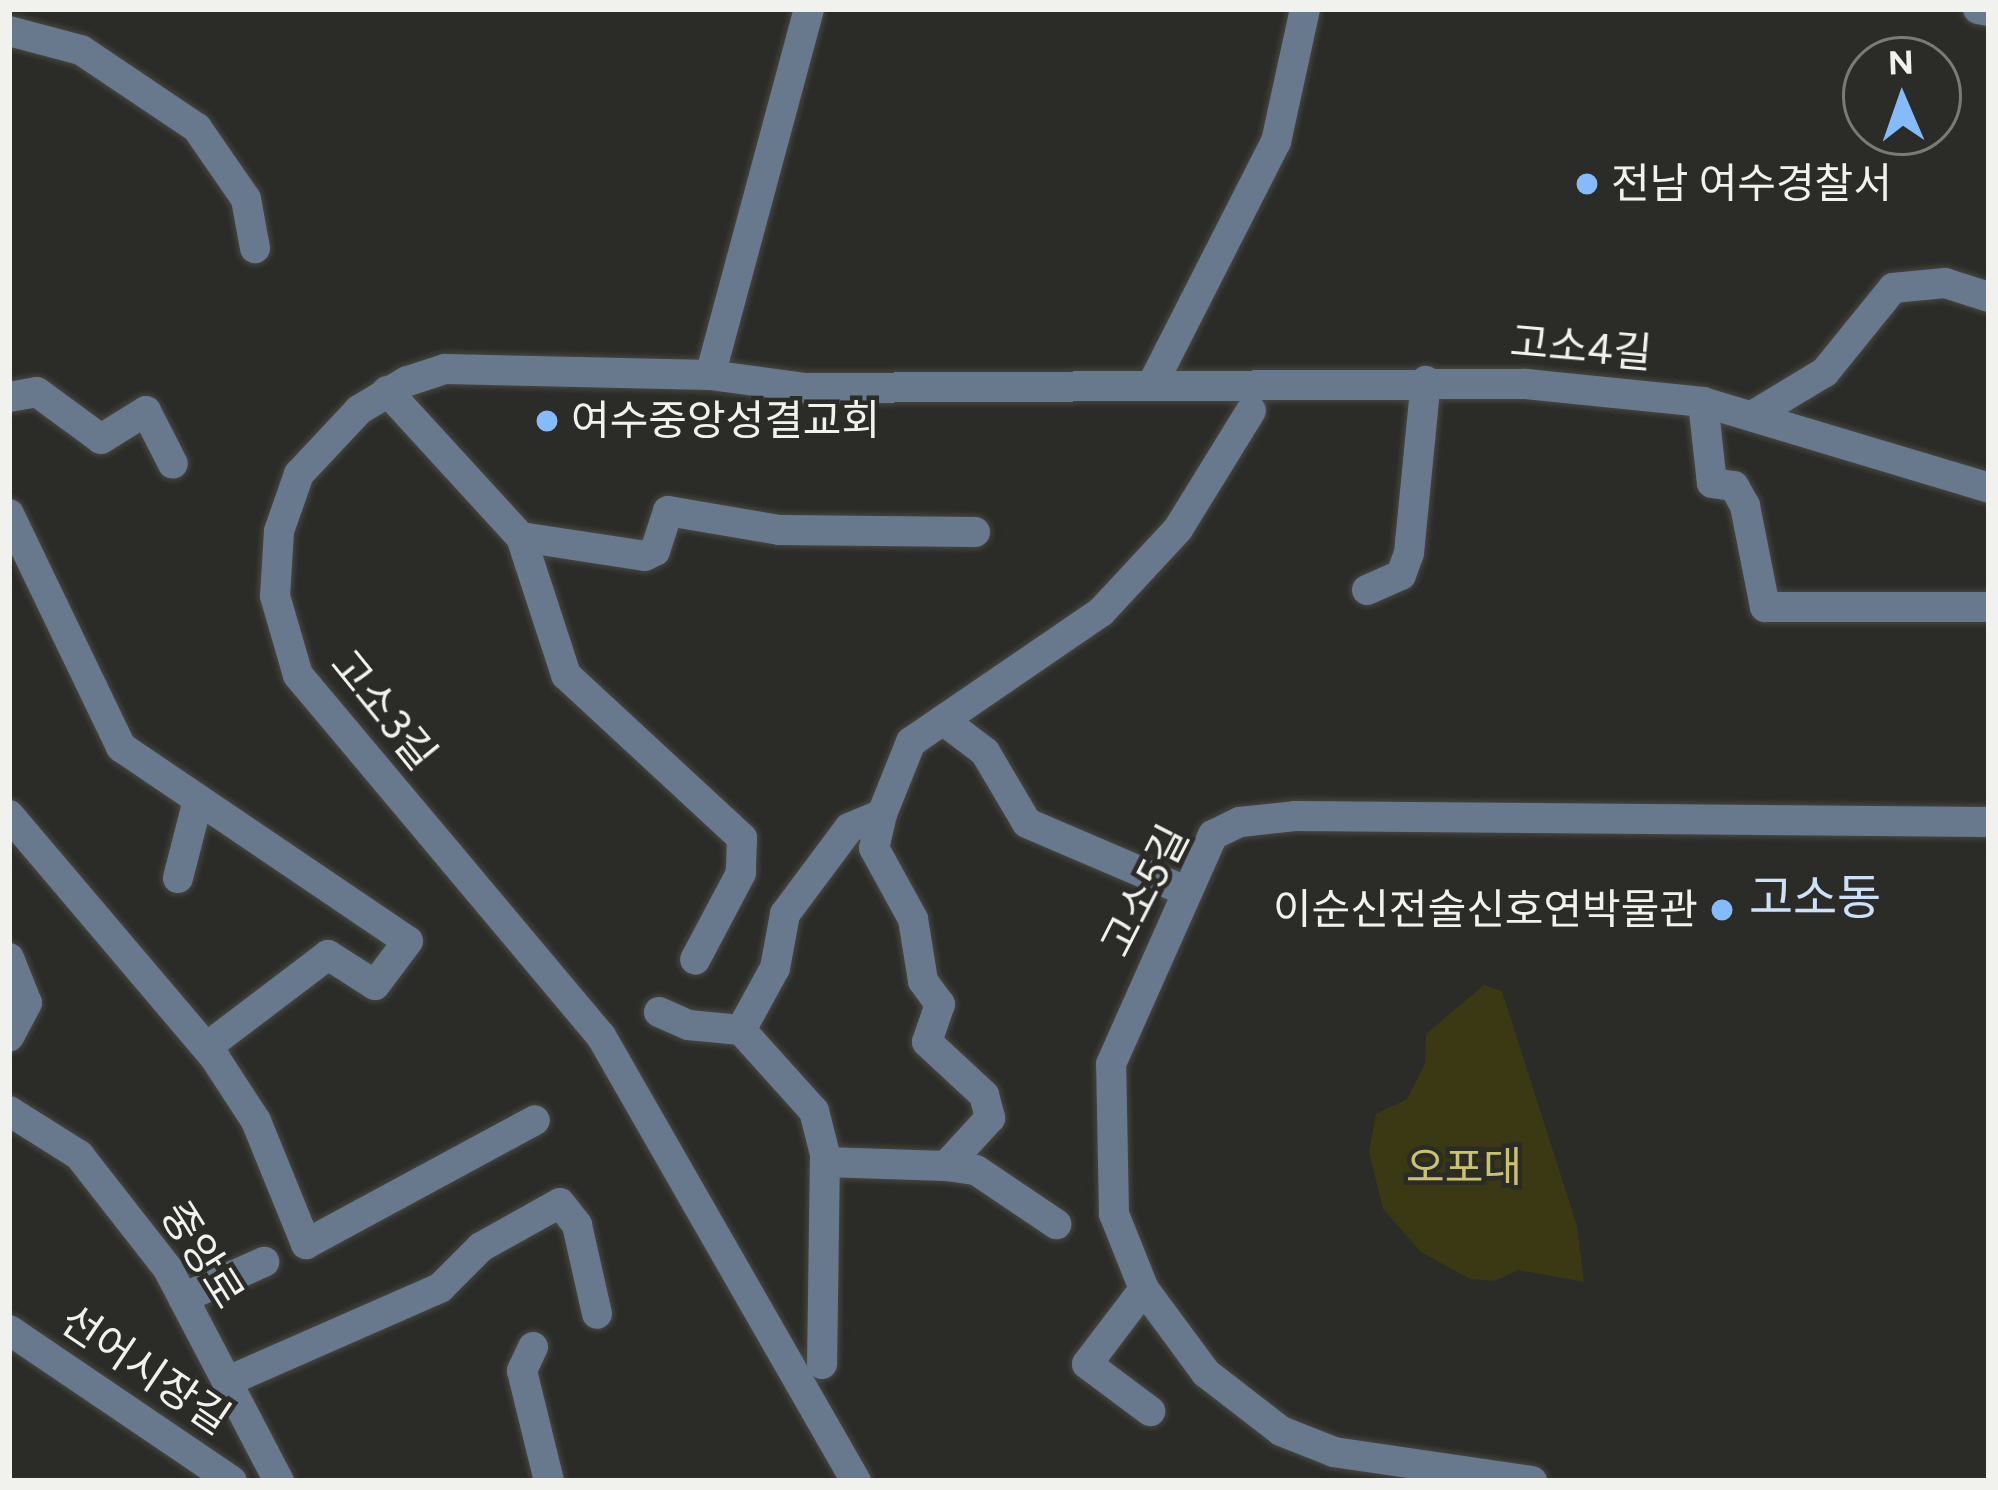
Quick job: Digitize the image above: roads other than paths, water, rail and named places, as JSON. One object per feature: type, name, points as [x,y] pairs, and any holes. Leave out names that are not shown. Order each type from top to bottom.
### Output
[{"type":"street","points":[[710,375],[809,9]]},
{"type":"street","points":[[1153,383],[1276,142],[1305,9]]},
{"type":"street","points":[[1978,9],[1989,10]]},
{"type":"street","points":[[9,31],[81,50],[197,128],[246,199],[255,248]]},
{"type":"street","points":[[1752,416],[1825,372],[1893,288],[1945,283],[1989,297]]},
{"type":"street","name":"고소3길","points":[[710,375],[446,369],[387,392],[319,448],[291,493],[277,550],[283,645],[311,692],[601,1036],[856,1481]]},
{"type":"street","name":"고소4길","points":[[710,375],[806,388],[1426,381],[1703,403],[1989,488]]},
{"type":"street","points":[[1367,590],[1401,574],[1409,553],[1426,381]]},
{"type":"street","points":[[9,397],[37,392],[101,440],[146,411],[172,464]]},
{"type":"street","points":[[387,392],[521,537],[566,675],[742,838],[741,873],[695,960]]},
{"type":"street","points":[[1703,403],[1712,483],[1734,486],[1745,506],[1765,608],[1989,607]]},
{"type":"street","points":[[946,1166],[992,1106],[927,1042],[940,1004],[923,981],[913,919],[874,848],[900,756],[943,720],[1101,612],[1178,529],[1251,411]]},
{"type":"street","points":[[521,537],[645,556],[655,551],[668,511],[779,530],[975,532]]},
{"type":"street","points":[[9,514],[110,734],[198,800],[408,941],[375,986],[328,955],[207,1047]]},
{"type":"street","points":[[943,720],[985,752],[1027,823],[1186,891]]},
{"type":"street","points":[[178,878],[198,800]]},
{"type":"street","points":[[9,814],[207,1047],[256,1121],[306,1244],[536,1120]]},
{"type":"street","points":[[741,1030],[776,968],[785,914],[849,828],[882,814]]},
{"type":"street","name":"고소5길","points":[[1532,1481],[1352,1455],[1281,1431],[1195,1361],[1144,1288],[1114,1214],[1108,1087],[1120,1039],[1213,835],[1240,822],[1294,816],[1989,822]]},
{"type":"street","points":[[9,958],[27,1003],[9,1037]]},
{"type":"street","points":[[659,1012],[688,1024],[741,1030],[814,1112],[824,1162],[822,1364]]},
{"type":"street","name":"중앙로","points":[[9,1112],[79,1155],[184,1298],[279,1481]]},
{"type":"street","points":[[824,1162],[976,1170],[1056,1224]]},
{"type":"street","points":[[228,1381],[440,1288],[481,1246],[560,1203],[577,1226],[597,1314]]},
{"type":"street","points":[[184,1298],[264,1262]]},
{"type":"street","points":[[1144,1288],[1087,1364],[1150,1411]]},
{"type":"street","name":"선어시장길","points":[[9,1330],[232,1481]]},
{"type":"street","points":[[533,1347],[522,1371],[549,1481]]},
{"type":"place","name":"전남 여수경찰서","points":[[1587,184]]},
{"type":"place","name":"여수중앙성결교회","points":[[547,421]]},
{"type":"place","name":"이순신전술신호연박물관","points":[[1722,910]]},
{"type":"district","name":"고소동","points":[[1815,898]]},
{"type":"park label","name":"오포대","points":[[1464,1168]]}]
